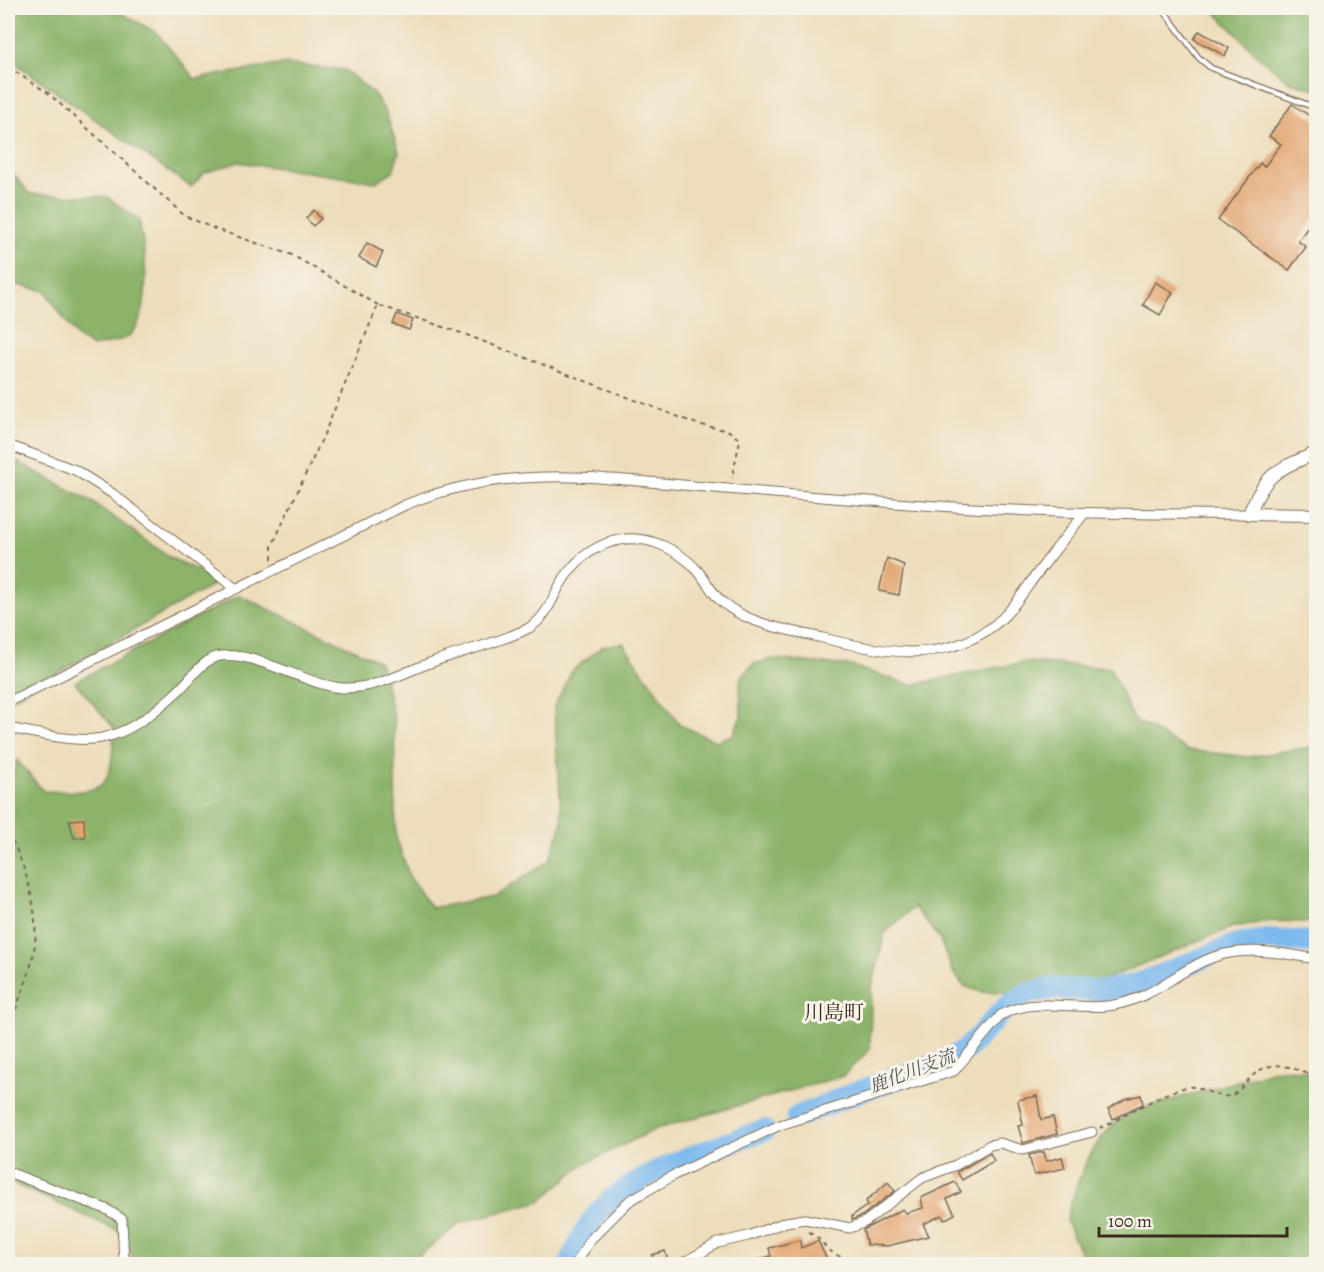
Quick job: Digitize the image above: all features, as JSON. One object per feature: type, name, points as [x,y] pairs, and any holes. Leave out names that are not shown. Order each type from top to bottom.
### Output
[{"type":"street","points":[[8,445],[75,470],[113,494],[235,588]]},
{"type":"street","points":[[1249,514],[1256,495],[1274,473],[1317,453]]},
{"type":"street","points":[[8,702],[405,505],[441,491],[484,481],[569,475],[969,508],[1084,514],[1317,515]]},
{"type":"street","points":[[8,728],[63,739],[89,741],[104,739],[121,733],[143,719],[173,696],[208,661],[216,657],[238,657],[342,688],[384,682],[433,661],[529,628],[539,622],[560,584],[581,559],[601,545],[627,538],[646,540],[681,556],[697,569],[720,600],[749,618],[870,650],[910,653],[930,651],[958,644],[993,626],[1014,605],[1084,514]]},
{"type":"street","points":[[576,1264],[590,1240],[628,1201],[674,1175],[780,1125],[954,1071],[994,1024],[1008,1012],[1041,1004],[1105,1007],[1138,1000],[1205,960],[1245,951],[1279,952],[1317,960]]},
{"type":"street","points":[[681,1264],[718,1242],[748,1236],[786,1222],[805,1219],[850,1227],[858,1225],[922,1178],[956,1165],[990,1145],[1000,1143],[1023,1150],[1092,1132]]},
{"type":"street","points":[[8,1172],[106,1209],[122,1219],[124,1264]]},
{"type":"lane","points":[[1162,8],[1199,58],[1211,68],[1317,108]]},
{"type":"path","points":[[8,67],[48,93],[185,216],[214,229],[292,255],[378,305],[464,334],[698,424],[729,431],[740,440],[730,490]]},
{"type":"path","points":[[273,571],[272,546],[328,426],[378,305]]},
{"type":"path","points":[[8,833],[19,853],[33,911],[34,949],[8,1030]]},
{"type":"path","points":[[1092,1132],[1172,1091],[1191,1086],[1220,1096],[1230,1096],[1238,1091],[1256,1071],[1272,1065],[1287,1065],[1317,1078]]},
{"type":"path","points":[[800,1231],[807,1231],[820,1238],[828,1249],[850,1260],[884,1259],[890,1264]]},
{"type":"green space","points":[[8,8],[112,8],[156,32],[195,79],[284,64],[345,70],[375,95],[386,113],[399,152],[393,171],[376,182],[238,162],[204,173],[191,187],[8,58]]},
{"type":"green space","points":[[1211,8],[1316,8],[1316,89],[1290,82],[1261,59]]},
{"type":"green space","points":[[8,168],[30,194],[107,197],[139,220],[145,264],[145,297],[137,326],[129,336],[93,347],[77,337],[45,291],[8,283]]},
{"type":"green space","points":[[8,457],[89,500],[171,558],[220,581],[8,701]]},
{"type":"green space","points":[[239,595],[380,662],[394,719],[396,837],[409,876],[431,908],[493,897],[549,861],[562,824],[554,707],[572,671],[603,646],[623,643],[680,725],[716,741],[733,735],[741,716],[740,679],[753,664],[772,659],[851,666],[911,685],[1025,662],[1110,668],[1133,719],[1187,750],[1248,757],[1316,746],[1316,926],[1309,922],[1270,921],[1233,927],[1103,980],[1040,992],[982,992],[964,986],[953,972],[939,938],[914,907],[885,933],[871,991],[870,1049],[843,1076],[656,1129],[584,1164],[540,1201],[462,1222],[408,1264],[136,1264],[119,1231],[8,1181],[8,795],[17,760],[43,791],[81,791],[101,785],[111,766],[114,728],[75,682]]},
{"type":"green space","points":[[1279,1069],[1316,1071],[1316,1264],[1086,1264],[1066,1221],[1081,1174],[1096,1145],[1106,1132],[1131,1112]]},
{"type":"building","points":[[1199,31],[1229,48],[1225,56],[1194,39]]},
{"type":"building","points":[[1292,104],[1317,121],[1317,214],[1298,241],[1306,247],[1289,270],[1218,220],[1260,163],[1264,167],[1281,144],[1269,136]]},
{"type":"building","points":[[314,210],[321,219],[313,226],[306,218]]},
{"type":"building","points":[[367,243],[383,252],[376,267],[359,258]]},
{"type":"building","points":[[1155,282],[1173,292],[1160,315],[1143,305]]},
{"type":"building","points":[[397,314],[413,320],[409,330],[393,324]]},
{"type":"building","points":[[887,558],[904,565],[899,595],[879,591]]},
{"type":"building","points":[[84,819],[85,837],[74,838],[69,820]]},
{"type":"building","points":[[1141,1095],[1143,1104],[1113,1119],[1108,1109],[1125,1099]]},
{"type":"building","points":[[1037,1096],[1041,1120],[1053,1117],[1057,1134],[1023,1143],[1018,1126],[1023,1125],[1018,1100]]},
{"type":"building","points":[[1044,1152],[1046,1161],[1062,1157],[1065,1168],[1034,1175],[1029,1155]]},
{"type":"building","points":[[990,1153],[994,1161],[962,1180],[957,1172]]},
{"type":"building","points":[[888,1182],[895,1191],[862,1216],[852,1220],[852,1216],[868,1205],[866,1201]]},
{"type":"building","points":[[955,1182],[961,1192],[947,1199],[955,1214],[944,1220],[942,1215],[923,1224],[929,1236],[887,1246],[867,1245],[863,1230],[903,1209],[906,1213],[923,1208],[921,1198]]},
{"type":"building","points":[[800,1240],[801,1248],[818,1241],[829,1264],[750,1264],[750,1262],[771,1256],[769,1248]]},
{"type":"building","points":[[665,1251],[668,1261],[655,1264],[652,1255]]},
{"type":"waterway","name":"鹿化川支流","points":[[797,1117],[852,1094],[945,1062],[967,1049],[1006,1007],[1026,994],[1052,988],[1102,991],[1141,983],[1237,944],[1268,940],[1316,942]]},
{"type":"waterway","name":"鹿化川支流","points":[[570,1264],[594,1218],[634,1184],[676,1162],[764,1130]]},
{"type":"district","name":"川島町","points":[[834,1012]]}]
